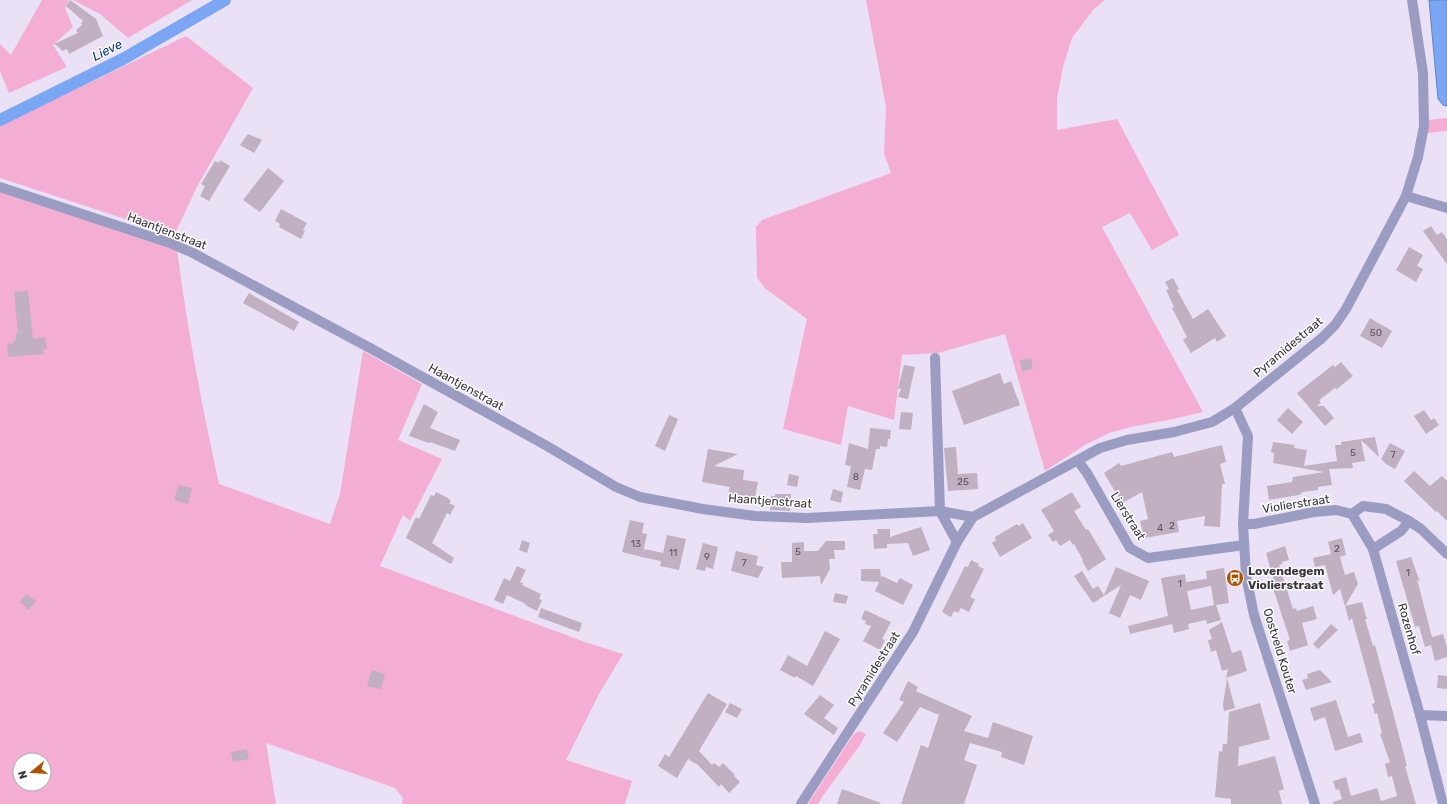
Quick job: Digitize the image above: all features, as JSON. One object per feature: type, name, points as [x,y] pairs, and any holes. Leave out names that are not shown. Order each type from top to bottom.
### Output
[{"type":"street","name":"Pyramidestraat","points":[[801,804],[913,632],[957,542],[973,517],[1100,448],[1127,440],[1174,432],[1212,422],[1235,408],[1322,338],[1335,325],[1349,303],[1406,196],[1418,157],[1424,126],[1423,73],[1412,0]]},
{"type":"street","name":"Haantjenstraat","points":[[0,187],[170,243],[193,253],[370,348],[547,446],[616,487],[640,497],[703,509],[755,516],[807,518],[940,511],[973,517]]},
{"type":"street","points":[[1406,196],[1447,208]]},
{"type":"street","points":[[935,358],[940,511],[957,542]]},
{"type":"street","name":"Oostveld Kouter","points":[[1235,408],[1248,436],[1243,524],[1246,576],[1254,615],[1315,804]]},
{"type":"street","name":"Lierstraat","points":[[1078,461],[1087,473],[1130,548],[1148,558],[1244,545]]},
{"type":"street","points":[[1352,514],[1362,506],[1386,509],[1421,529],[1447,554]]},
{"type":"street","name":"Violierstraat","points":[[1243,524],[1254,524],[1314,512],[1336,510],[1352,514]]},
{"type":"street","name":"Rozenhof","points":[[1352,514],[1373,549],[1420,715],[1443,804]]},
{"type":"street","points":[[1373,549],[1401,531],[1409,521]]},
{"type":"street","points":[[1420,715],[1447,716]]},
{"type":"shaded area","points":[[42,0],[69,0],[65,8],[73,27],[53,45],[67,67],[9,93],[0,71],[0,44],[11,55]]},
{"type":"shaded area","points":[[73,0],[192,0],[128,38],[100,14]]},
{"type":"shaded area","points":[[866,0],[1105,0],[1093,10],[1072,38],[1063,67],[1057,99],[1057,130],[1117,119],[1179,235],[1152,250],[1130,213],[1102,227],[1203,412],[1109,433],[1085,445],[1045,471],[1005,334],[938,353],[902,355],[894,420],[848,406],[841,445],[783,429],[807,319],[766,289],[757,278],[756,227],[762,220],[891,173],[884,153],[886,107]]},
{"type":"shaded area","points":[[186,36],[253,88],[198,185],[174,235],[0,178],[0,126]]},
{"type":"shaded area","points":[[1447,118],[1447,131],[1427,133],[1428,120]]},
{"type":"shaded area","points":[[0,190],[177,249],[195,367],[219,484],[330,524],[340,494],[363,351],[422,384],[398,440],[442,459],[410,521],[403,515],[380,566],[585,642],[623,654],[599,694],[566,760],[632,781],[625,804],[402,804],[403,798],[395,788],[266,743],[276,804],[0,804]]},
{"type":"shaded area","points":[[860,731],[866,734],[860,745],[818,804],[808,804],[853,735]]},
{"type":"water","points":[[1429,0],[1447,0],[1447,106],[1443,105],[1438,99]]},
{"type":"building","points":[[70,0],[96,19],[103,36],[69,54],[67,49],[62,51],[54,44],[78,33],[76,30],[82,25],[81,23],[83,21],[66,6]]},
{"type":"building","points":[[248,134],[262,140],[254,153],[240,145]]},
{"type":"building","points":[[220,160],[230,166],[209,201],[200,196],[205,186],[201,184],[215,161],[219,163]]},
{"type":"building","points":[[268,168],[284,181],[260,212],[243,200]]},
{"type":"building","points":[[281,209],[307,223],[303,230],[305,231],[301,239],[279,227],[280,224],[275,221]]},
{"type":"building","points":[[1431,226],[1437,235],[1442,232],[1447,239],[1447,264],[1423,231]]},
{"type":"building","points":[[1409,247],[1423,255],[1417,266],[1423,269],[1416,282],[1396,270]]},
{"type":"building","points":[[1173,278],[1179,289],[1177,290],[1193,319],[1208,309],[1226,336],[1217,342],[1215,338],[1191,353],[1183,340],[1187,337],[1172,308],[1174,307],[1166,290],[1169,289],[1165,282]]},
{"type":"building","points":[[28,291],[33,339],[45,337],[47,349],[43,350],[44,354],[8,357],[7,344],[14,343],[14,340],[16,340],[16,334],[18,333],[14,292]]},
{"type":"building","points":[[249,293],[299,322],[294,331],[243,303]]},
{"type":"building","points":[[1370,318],[1392,331],[1382,348],[1360,336]]},
{"type":"building","points":[[1031,358],[1033,369],[1022,371],[1020,360]]},
{"type":"building","points":[[1341,362],[1353,376],[1337,389],[1335,388],[1319,400],[1321,403],[1317,406],[1324,406],[1334,418],[1325,426],[1297,393],[1333,365],[1335,367]]},
{"type":"building","points":[[904,365],[915,367],[908,399],[898,397],[901,389],[898,388]]},
{"type":"building","points":[[1000,373],[1004,384],[1011,381],[1020,405],[964,425],[952,391]]},
{"type":"building","points":[[424,404],[438,412],[430,428],[460,440],[455,451],[409,436]]},
{"type":"building","points":[[1288,408],[1303,422],[1292,434],[1277,420]]},
{"type":"building","points":[[1424,410],[1431,420],[1434,418],[1439,425],[1426,434],[1414,416]]},
{"type":"building","points":[[901,412],[913,413],[911,430],[899,429]]},
{"type":"building","points":[[669,415],[678,419],[665,451],[655,446]]},
{"type":"building","points":[[870,428],[891,430],[887,447],[880,446],[880,449],[876,449],[872,470],[865,469],[860,490],[847,487],[851,466],[845,465],[849,443],[868,449]]},
{"type":"building","points":[[1375,437],[1379,457],[1361,440],[1365,461],[1352,463],[1353,468],[1329,469],[1332,485],[1318,487],[1318,490],[1303,492],[1299,495],[1269,500],[1267,486],[1292,482],[1293,477],[1324,472],[1273,463],[1274,453],[1271,452],[1273,442],[1295,445],[1294,448],[1307,450],[1304,466],[1337,461],[1335,445],[1341,445],[1341,442]]},
{"type":"building","points":[[1390,443],[1405,451],[1395,469],[1381,459]]},
{"type":"building","points":[[1222,445],[1226,462],[1220,464],[1225,484],[1222,484],[1220,527],[1204,526],[1205,516],[1177,521],[1179,532],[1144,538],[1140,521],[1148,519],[1142,492],[1122,503],[1104,473],[1119,463],[1121,466],[1172,452],[1174,457]]},
{"type":"building","points":[[956,447],[958,474],[977,473],[978,489],[948,491],[944,448]]},
{"type":"building","points":[[708,449],[738,454],[714,466],[744,470],[743,480],[758,482],[755,497],[728,494],[730,487],[702,482]]},
{"type":"building","points":[[1414,471],[1430,486],[1442,476],[1447,481],[1447,521],[1404,481]]},
{"type":"building","points":[[789,474],[799,476],[797,487],[787,485]]},
{"type":"building","points":[[178,485],[192,488],[188,504],[174,500]]},
{"type":"building","points":[[833,489],[843,492],[841,503],[830,500]]},
{"type":"building","points":[[436,492],[448,498],[451,501],[449,503],[455,506],[450,515],[447,513],[432,543],[454,558],[451,564],[406,538],[416,517],[419,519],[431,495],[434,496]]},
{"type":"building","points":[[1072,492],[1081,507],[1074,511],[1086,530],[1088,529],[1106,559],[1088,571],[1074,544],[1073,545],[1070,540],[1060,546],[1056,540],[1053,542],[1048,535],[1054,531],[1041,510]]},
{"type":"building","points":[[775,494],[791,494],[790,511],[770,510],[771,496],[775,496]]},
{"type":"building","points":[[630,520],[644,523],[642,533],[647,534],[642,557],[622,552]]},
{"type":"building","points":[[1023,523],[1032,538],[1000,557],[992,543],[996,540],[995,537],[1017,524],[1019,526]]},
{"type":"building","points":[[921,527],[930,550],[913,556],[908,543],[887,544],[887,548],[874,549],[873,534],[878,534],[877,529],[890,529],[890,537]]},
{"type":"building","points":[[667,535],[686,539],[679,570],[660,566],[661,561],[642,557],[644,549],[663,553]]},
{"type":"building","points":[[1342,538],[1346,555],[1340,557],[1345,575],[1354,572],[1358,584],[1345,606],[1340,589],[1333,595],[1325,565],[1315,567],[1313,558],[1331,554],[1328,542]]},
{"type":"building","points":[[522,540],[530,543],[527,553],[519,550]]},
{"type":"building","points":[[826,541],[845,541],[845,550],[834,550],[835,559],[829,559],[830,569],[821,585],[820,576],[782,578],[781,562],[792,562],[792,543],[804,542],[804,551],[818,551]]},
{"type":"building","points":[[703,543],[718,547],[713,569],[706,567],[705,571],[696,569]]},
{"type":"building","points":[[1285,546],[1289,560],[1282,562],[1282,564],[1279,565],[1293,609],[1296,608],[1297,611],[1313,606],[1317,619],[1302,623],[1308,645],[1290,651],[1287,641],[1290,640],[1271,582],[1274,581],[1266,553]]},
{"type":"building","points":[[736,551],[758,556],[756,565],[764,567],[758,578],[731,571]]},
{"type":"building","points":[[1411,557],[1420,582],[1417,579],[1432,637],[1443,634],[1447,647],[1447,657],[1435,661],[1431,645],[1425,647],[1419,626],[1415,627],[1396,561]]},
{"type":"building","points":[[971,560],[979,564],[978,566],[984,569],[970,597],[975,599],[969,612],[961,608],[958,613],[954,611],[951,617],[942,612],[965,566],[968,567]]},
{"type":"building","points":[[517,566],[526,570],[520,582],[523,583],[522,585],[541,594],[539,599],[542,600],[537,611],[507,595],[503,604],[494,600],[504,578],[510,581]]},
{"type":"building","points":[[1116,567],[1149,581],[1141,600],[1130,595],[1120,618],[1109,613],[1121,585],[1093,603],[1074,576],[1082,571],[1093,589],[1098,586],[1104,595]]},
{"type":"building","points":[[1224,568],[1229,603],[1216,605],[1221,620],[1207,624],[1206,620],[1188,624],[1189,629],[1174,633],[1172,624],[1130,634],[1128,626],[1168,616],[1161,578],[1185,574],[1186,582],[1207,579],[1206,571]],"holes":[[[1211,586],[1214,605],[1191,610],[1187,591]]]},
{"type":"building","points":[[861,569],[880,569],[881,578],[882,576],[897,583],[900,578],[913,585],[903,605],[875,591],[879,582],[861,581]]},
{"type":"building","points":[[835,593],[848,596],[846,604],[833,602]]},
{"type":"building","points":[[26,594],[36,601],[29,610],[20,602]]},
{"type":"building","points":[[1362,602],[1367,619],[1365,619],[1373,646],[1375,645],[1416,804],[1333,804],[1333,802],[1342,799],[1339,789],[1336,790],[1333,781],[1346,777],[1351,796],[1377,788],[1381,801],[1397,796],[1392,776],[1388,777],[1385,764],[1390,762],[1380,734],[1382,733],[1377,713],[1375,714],[1372,704],[1375,703],[1352,618],[1349,621],[1345,606]]},
{"type":"building","points":[[541,608],[582,623],[579,632],[538,617]]},
{"type":"building","points":[[865,610],[891,622],[882,639],[885,640],[880,650],[863,641],[871,626],[865,624],[866,621],[861,619]]},
{"type":"building","points":[[1222,622],[1232,653],[1241,650],[1247,671],[1226,678],[1228,669],[1222,671],[1216,650],[1211,652],[1208,640],[1212,639],[1209,630]]},
{"type":"building","points":[[1331,624],[1338,630],[1318,649],[1313,644]]},
{"type":"building","points":[[825,631],[840,639],[813,686],[796,676],[795,678],[780,670],[788,655],[807,666]]},
{"type":"building","points":[[372,670],[385,674],[381,689],[367,686]]},
{"type":"building","points":[[1320,670],[1332,682],[1306,690],[1302,680],[1308,678],[1307,674]]},
{"type":"building","points":[[1438,675],[1447,676],[1447,689],[1437,688]]},
{"type":"building","points":[[1227,678],[1235,708],[1224,711],[1223,705]]},
{"type":"building","points":[[908,681],[918,687],[916,691],[972,716],[964,731],[988,738],[993,722],[1033,736],[1024,765],[1001,757],[1002,752],[970,743],[964,760],[977,765],[964,804],[901,804],[921,745],[928,748],[939,715],[920,707],[897,742],[883,733],[904,702],[899,700]]},
{"type":"building","points":[[708,693],[727,704],[699,751],[712,765],[714,763],[719,767],[723,763],[740,782],[729,793],[721,784],[719,787],[698,765],[688,759],[677,778],[658,766],[665,754],[669,757]]},
{"type":"building","points":[[820,695],[834,705],[824,718],[838,728],[834,735],[804,714]]},
{"type":"building","points":[[1336,700],[1348,737],[1360,733],[1363,742],[1335,751],[1325,717],[1314,721],[1310,708]]},
{"type":"building","points":[[730,703],[742,709],[737,718],[725,712]]},
{"type":"building","points":[[1260,703],[1270,739],[1239,747],[1238,766],[1275,756],[1284,789],[1279,791],[1282,804],[1231,804],[1231,799],[1215,797],[1219,751],[1222,752],[1223,744],[1227,744],[1229,712]]},
{"type":"building","points":[[247,749],[249,759],[233,762],[231,752]]},
{"type":"building","points":[[842,789],[881,803],[837,804]]},
{"type":"waterway","name":"Lieve","points":[[0,120],[123,59],[225,0]]},
{"type":"place","name":"Lovendegem Violierstraat","points":[[1235,578]]}]
